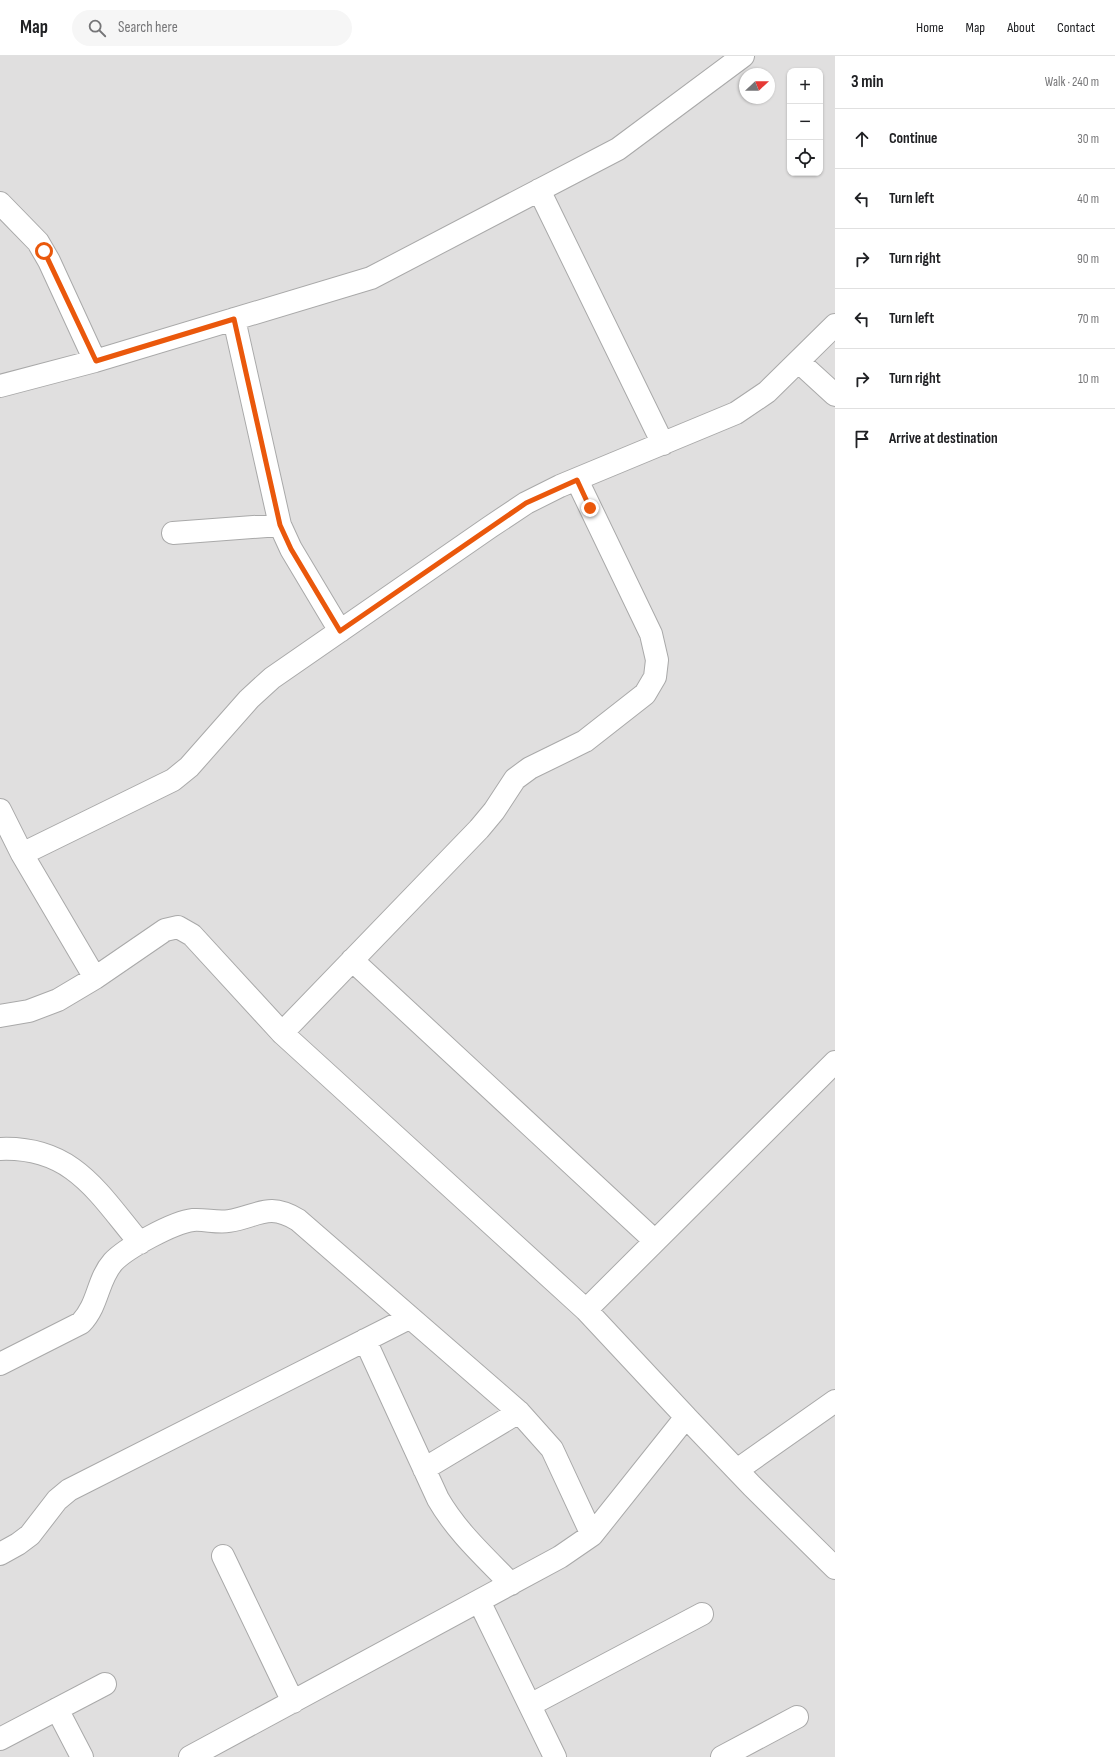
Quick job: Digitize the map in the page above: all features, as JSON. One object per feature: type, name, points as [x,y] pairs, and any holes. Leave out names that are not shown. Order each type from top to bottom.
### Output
[{"type":"street","points":[[0,386],[96,361],[371,278],[618,150],[743,56]]},
{"type":"street","points":[[539,190],[663,444]]},
{"type":"street","points":[[0,203],[38,242],[50,261],[96,361]]},
{"type":"street","points":[[234,319],[280,525],[291,549],[340,631]]},
{"type":"street","points":[[22,854],[173,780],[189,767],[249,699],[272,678],[526,503],[736,413],[767,392],[835,325]]},
{"type":"street","points":[[799,362],[835,395]]},
{"type":"street","points":[[282,1033],[479,829],[494,811],[515,779],[530,768],[585,741],[645,694],[655,677],[657,660],[651,634],[577,480]]},
{"type":"street","points":[[173,533],[280,525]]},
{"type":"street","points":[[0,810],[22,854],[95,978]]},
{"type":"street","points":[[0,1016],[30,1011],[58,1000],[95,978],[165,930],[178,927],[192,935],[282,1033],[586,1310],[737,1470],[835,1568]]},
{"type":"street","points":[[352,960],[655,1241]]},
{"type":"street","points":[[586,1310],[835,1062]]},
{"type":"street","points":[[0,1149],[14,1148],[46,1154],[66,1163],[83,1176],[140,1243]]},
{"type":"street","points":[[0,1364],[81,1323],[88,1316],[95,1302],[106,1271],[121,1254],[140,1243],[179,1224],[192,1220],[228,1222],[263,1211],[275,1210],[288,1214],[298,1220],[519,1412],[552,1450],[592,1535]]},
{"type":"street","points":[[0,1554],[30,1535],[57,1500],[69,1490],[409,1318]]},
{"type":"street","points":[[365,1340],[448,1517],[511,1584]]},
{"type":"street","points":[[737,1470],[835,1401]]},
{"type":"street","points":[[424,1468],[519,1412]]},
{"type":"street","points":[[190,1757],[560,1557],[592,1535],[686,1417]]},
{"type":"street","points":[[223,1556],[293,1702]]},
{"type":"street","points":[[479,1601],[556,1757]]},
{"type":"street","points":[[530,1705],[702,1614]]},
{"type":"street","points":[[0,1739],[105,1684]]},
{"type":"street","points":[[57,1708],[82,1757]]},
{"type":"street","points":[[722,1757],[797,1717]]},
{"type":"shaded area","points":[[0,56],[835,56],[835,1757],[0,1757]]},
{"type":"route","points":[[44,251],[96,361],[234,319],[280,525],[291,549],[340,631],[526,503],[560,486],[577,480],[590,508]]}]
